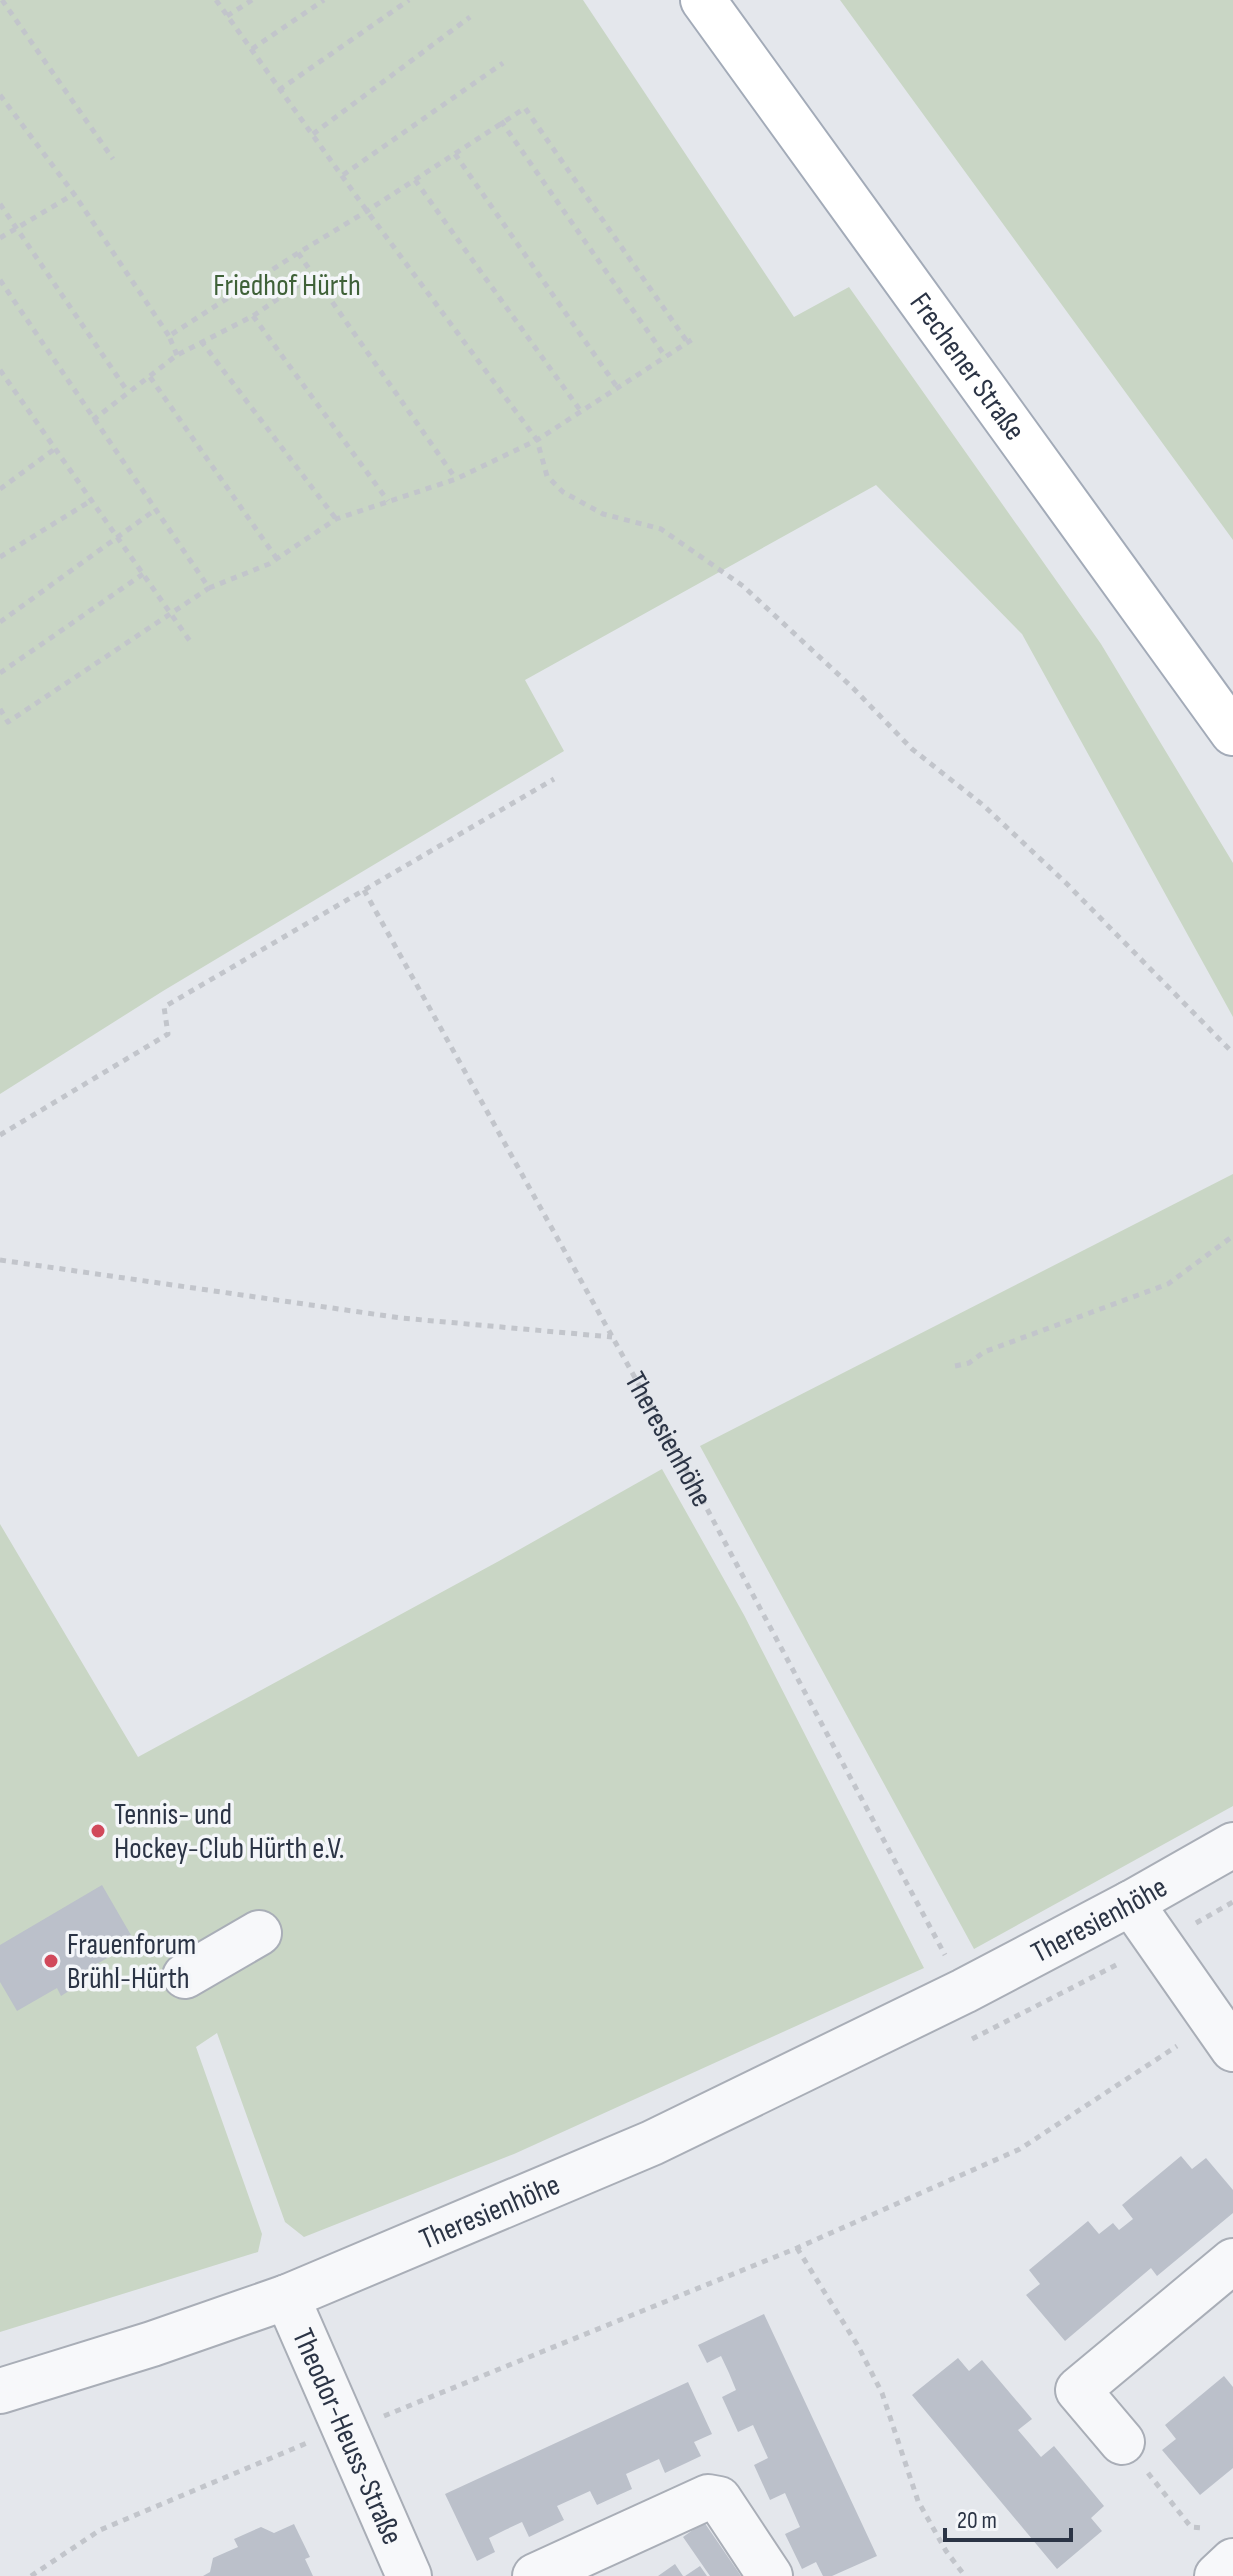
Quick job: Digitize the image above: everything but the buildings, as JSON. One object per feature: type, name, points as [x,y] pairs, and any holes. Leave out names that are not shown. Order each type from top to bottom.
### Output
[{"type":"main road","name":"Frechener Straße","points":[[703,0],[1233,733]]},
{"type":"street","name":"Theresienhöhe","points":[[0,2391],[152,2344],[287,2297],[652,2143],[964,1991],[1233,1845]]},
{"type":"street","points":[[1131,1903],[1223,2034]]},
{"type":"street","points":[[185,1976],[259,1933]]},
{"type":"street","points":[[1122,2442],[1078,2390],[1233,2261]]},
{"type":"street","name":"Theodor-Heuss-Straße","points":[[287,2297],[344,2427],[401,2573]]},
{"type":"street","points":[[535,2576],[708,2497],[719,2499],[770,2576]]},
{"type":"street","points":[[1217,2576],[1233,2561]]},
{"type":"path","points":[[2,0],[113,159]]},
{"type":"path","points":[[216,0],[537,440],[547,476],[563,492],[603,514],[661,529],[743,586],[853,688],[912,749],[983,805],[1066,883],[1233,1053]]},
{"type":"path","points":[[227,16],[252,0]]},
{"type":"path","points":[[252,49],[324,0]]},
{"type":"path","points":[[279,90],[409,0]]},
{"type":"path","points":[[313,134],[470,17]]},
{"type":"path","points":[[343,176],[503,63]]},
{"type":"path","points":[[0,95],[74,194],[169,336],[177,355]]},
{"type":"path","points":[[169,336],[525,108],[688,343]]},
{"type":"path","points":[[501,121],[665,356]]},
{"type":"path","points":[[455,154],[617,387]]},
{"type":"path","points":[[415,180],[580,410]]},
{"type":"path","points":[[0,238],[74,194]]},
{"type":"path","points":[[0,204],[128,392]]},
{"type":"path","points":[[298,253],[456,479]]},
{"type":"path","points":[[93,420],[177,355],[253,316],[314,274]]},
{"type":"path","points":[[0,280],[209,588]]},
{"type":"path","points":[[253,316],[388,501]]},
{"type":"path","points":[[0,709],[8,722],[209,588],[277,559],[336,519],[456,479],[537,440],[696,337]]},
{"type":"path","points":[[201,341],[336,519]]},
{"type":"path","points":[[0,370],[192,644]]},
{"type":"path","points":[[150,377],[277,559]]},
{"type":"path","points":[[0,489],[56,448]]},
{"type":"path","points":[[0,557],[92,500]]},
{"type":"path","points":[[0,622],[155,510]]},
{"type":"path","points":[[0,673],[143,574]]},
{"type":"path","points":[[0,1135],[168,1034],[164,1007],[554,779]]},
{"type":"path","name":"Theresienhöhe","points":[[364,890],[689,1475],[964,1991]]},
{"type":"path","points":[[955,1366],[969,1363],[984,1352],[1168,1284],[1233,1236]]},
{"type":"path","points":[[0,1260],[401,1318],[612,1337]]},
{"type":"path","points":[[31,2576],[100,2530],[344,2427],[410,2406],[797,2248],[1020,2149],[1182,2043],[1223,2034]]},
{"type":"path","points":[[797,2248],[858,2346],[882,2393],[918,2501],[946,2551],[965,2576]]},
{"type":"path","points":[[1122,2442],[1191,2527],[1205,2528]]},
{"type":"green space","name":"Friedhof Hürth","points":[[0,0],[583,0],[794,317],[849,287],[1101,644],[1233,863],[1233,1017],[1022,634],[876,485],[525,680],[564,751],[163,991],[0,1094]]},
{"type":"green space","points":[[840,0],[1233,0],[1233,540]]},
{"type":"green space","points":[[1233,1174],[1233,1806],[974,1949],[700,1446]]},
{"type":"green space","points":[[662,1469],[744,1615],[924,1968],[514,2154],[304,2237],[285,2222],[217,2033],[196,2047],[262,2234],[258,2252],[0,2332],[0,1524],[138,1757]]},
{"type":"place","name":"Tennis- und Hockey-Club Hürth e.V.","points":[[98,1831]]},
{"type":"place","name":"Frauenforum Brühl-Hürth","points":[[51,1961]]}]
